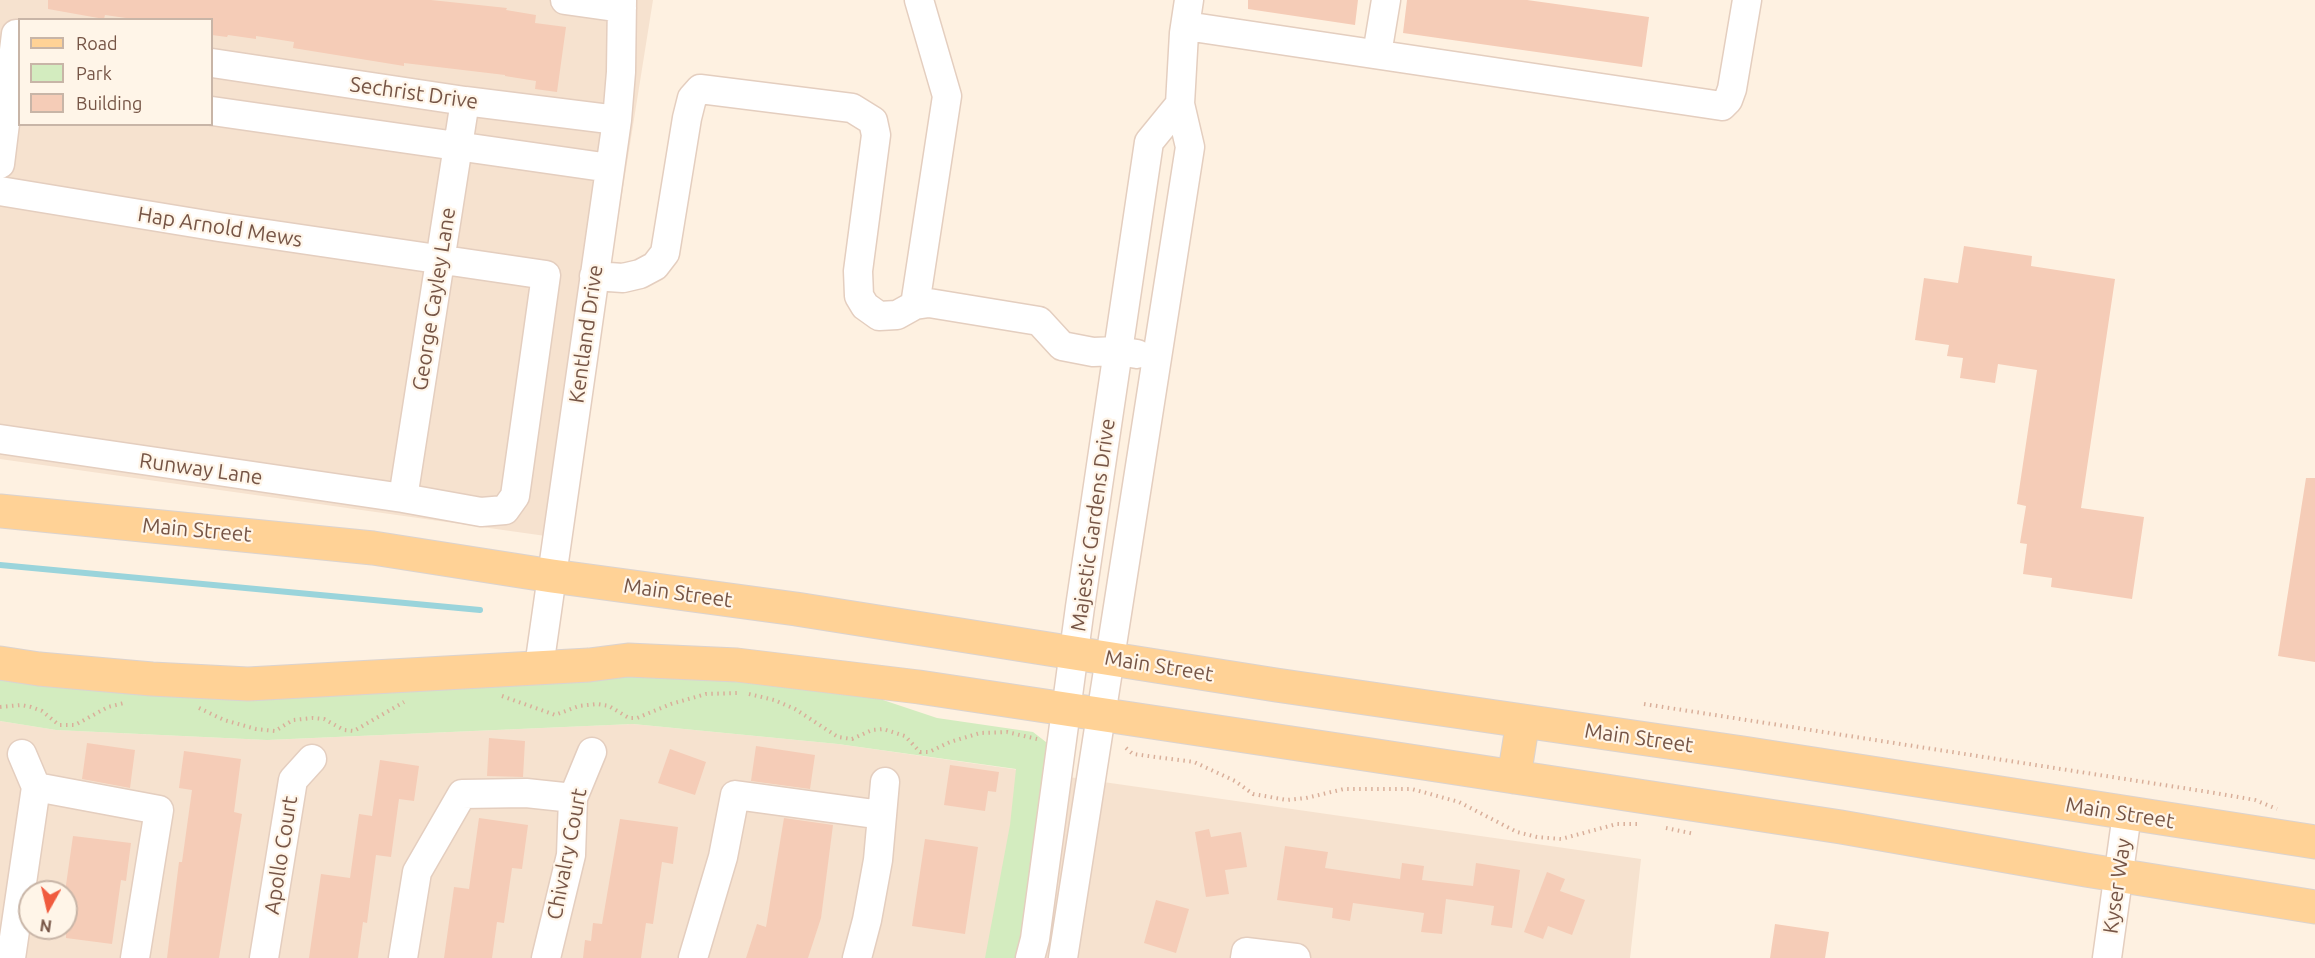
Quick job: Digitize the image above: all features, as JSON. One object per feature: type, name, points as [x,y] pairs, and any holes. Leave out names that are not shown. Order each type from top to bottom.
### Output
[{"type":"main road","name":"Main Street","points":[[0,511],[373,548],[552,576],[796,609],[2315,842]]},
{"type":"main road","points":[[0,663],[39,669],[152,679],[248,684],[589,665],[628,660],[726,664],[919,687],[1841,827],[2315,907]]},
{"type":"main road","points":[[1514,777],[1523,721]]},
{"type":"street","points":[[565,0],[622,4]]},
{"type":"street","points":[[915,304],[947,96],[919,0]]},
{"type":"street","points":[[1377,54],[1386,0]]},
{"type":"street","points":[[1187,13],[1377,54],[1722,106],[1728,100],[1732,89],[1747,0]]},
{"type":"street","name":"Kentland Drive","points":[[539,667],[617,120],[621,72],[622,4]]},
{"type":"street","name":"Majestic Gardens Drive","points":[[1063,958],[1190,147],[1180,104],[1187,13]]},
{"type":"street","points":[[0,164],[10,82],[12,33]]},
{"type":"street","name":"Sechrist Drive","points":[[213,63],[465,101],[617,120]]},
{"type":"street","points":[[594,276],[623,278],[640,274],[655,267],[665,253],[687,118],[692,98],[700,89],[852,108],[873,121],[876,135],[858,271],[859,296],[865,306],[879,316],[897,315],[915,304],[929,303],[1039,321],[1062,346],[1093,352],[1118,351],[1157,357]]},
{"type":"street","name":"George Cayley Lane","points":[[403,498],[465,101]]},
{"type":"street","name":"Majestic Gardens Drive","points":[[1030,958],[1035,939],[1149,142],[1180,104]]},
{"type":"street","points":[[213,111],[610,168]]},
{"type":"street","name":"Hap Arnold Mews","points":[[0,191],[219,228],[546,275],[515,496],[505,510],[481,512],[403,498]]},
{"type":"street","name":"Runway Lane","points":[[0,439],[403,498]]},
{"type":"street","name":"Chivalry Court","points":[[546,958],[571,855],[573,798],[591,752]]},
{"type":"street","points":[[11,958],[36,787],[22,754]]},
{"type":"street","name":"Apollo Court","points":[[264,958],[293,780],[312,759]]},
{"type":"street","points":[[857,958],[867,920],[878,860],[885,782]]},
{"type":"street","points":[[36,787],[159,810],[135,958]]},
{"type":"street","points":[[403,958],[417,872],[462,794],[525,793],[573,798]]},
{"type":"street","points":[[693,958],[723,857],[735,795],[882,815]]},
{"type":"street","name":"Kyser Way","points":[[2107,958],[2127,814]]},
{"type":"street","points":[[1245,955],[1296,958]]},
{"type":"path","points":[[497,695],[555,715],[579,706],[597,704],[609,706],[629,718],[637,718],[671,704],[705,694],[742,693],[774,700],[823,725],[838,737],[852,739],[872,730],[894,732],[904,736],[920,752],[929,752],[950,742],[980,733],[1007,732],[1037,739]]},
{"type":"path","points":[[196,707],[224,720],[256,729],[275,731],[293,720],[314,718],[324,719],[344,730],[354,731],[413,699]]},
{"type":"path","points":[[0,707],[21,705],[32,707],[42,711],[59,725],[75,725],[108,707],[126,702]]},
{"type":"path","points":[[1644,704],[2215,793],[2255,800],[2281,811]]},
{"type":"path","points":[[1126,748],[1133,754],[1194,762],[1235,781],[1253,794],[1287,800],[1344,789],[1412,789],[1459,802],[1517,832],[1537,837],[1561,839],[1617,824],[1644,823]]},
{"type":"path","points":[[1664,828],[1695,834]]},
{"type":"shaded area","points":[[0,0],[653,0],[567,539],[0,459]]},
{"type":"shaded area","points":[[0,721],[56,730],[267,740],[633,724],[838,744],[1641,859],[1630,958],[0,958]]},
{"type":"green space","points":[[0,671],[584,672],[686,676],[859,692],[937,718],[1033,732],[1055,749],[1019,958],[985,958],[1010,825],[1016,769],[838,744],[633,724],[267,740],[56,730],[0,721]]},
{"type":"building","points":[[48,0],[431,0],[507,8],[506,10],[536,15],[535,23],[566,27],[557,92],[535,89],[536,81],[505,75],[404,63],[404,66],[293,48],[294,42],[256,36],[256,39],[213,35],[213,18],[126,18],[105,15],[104,18],[98,18],[48,9]]},
{"type":"building","points":[[1248,0],[1358,0],[1355,25],[1248,9]]},
{"type":"building","points":[[1407,0],[1527,0],[1649,17],[1642,67],[1403,33]]},
{"type":"building","points":[[1964,246],[2032,256],[2031,266],[2115,279],[2081,508],[2144,517],[2132,599],[2051,587],[2052,578],[2023,574],[2027,544],[2020,543],[2026,506],[2017,504],[2037,370],[1998,364],[1995,383],[1960,378],[1963,358],[1947,356],[1949,345],[1915,340],[1924,278],[1958,283]]},
{"type":"building","points":[[2306,478],[2315,478],[2315,662],[2278,656]]},
{"type":"building","points":[[489,738],[525,741],[523,777],[487,776]]},
{"type":"building","points":[[87,743],[135,750],[130,788],[82,779]]},
{"type":"building","points":[[756,746],[815,755],[810,789],[751,781]]},
{"type":"building","points":[[670,749],[706,762],[695,795],[658,783]]},
{"type":"building","points":[[184,751],[241,759],[234,812],[242,814],[219,958],[167,958],[179,862],[182,862],[192,790],[179,788]]},
{"type":"building","points":[[380,760],[419,766],[414,801],[399,799],[391,857],[376,855],[367,923],[363,922],[358,958],[309,958],[321,874],[350,878],[359,814],[372,816]]},
{"type":"building","points":[[950,765],[999,772],[996,792],[988,791],[985,811],[944,805]]},
{"type":"building","points":[[479,818],[528,825],[522,869],[512,868],[504,923],[497,922],[492,958],[444,958],[454,887],[469,889]]},
{"type":"building","points":[[784,818],[833,825],[821,918],[808,958],[746,958],[757,924],[766,927]]},
{"type":"building","points":[[620,819],[678,827],[673,864],[662,862],[653,924],[646,923],[641,958],[583,958],[585,940],[591,941],[593,923],[602,924]]},
{"type":"building","points":[[1209,829],[1211,837],[1241,832],[1247,867],[1225,870],[1229,894],[1206,897],[1195,832]]},
{"type":"building","points":[[73,836],[131,843],[126,881],[121,880],[112,944],[78,940],[78,880],[67,880]]},
{"type":"building","points":[[925,839],[978,847],[965,934],[912,926]]},
{"type":"building","points":[[1285,846],[1328,852],[1325,868],[1400,879],[1402,863],[1424,866],[1422,880],[1473,886],[1476,863],[1520,870],[1512,928],[1491,925],[1494,906],[1446,899],[1442,934],[1421,932],[1424,913],[1353,903],[1350,921],[1332,918],[1333,908],[1277,900]]},
{"type":"building","points":[[1547,872],[1565,879],[1560,891],[1585,900],[1572,935],[1548,926],[1543,939],[1524,932]]},
{"type":"building","points":[[1156,900],[1189,909],[1176,953],[1144,943]]},
{"type":"building","points":[[1775,924],[1829,932],[1825,958],[1770,958]]},
{"type":"waterway","points":[[0,565],[480,610]]}]
